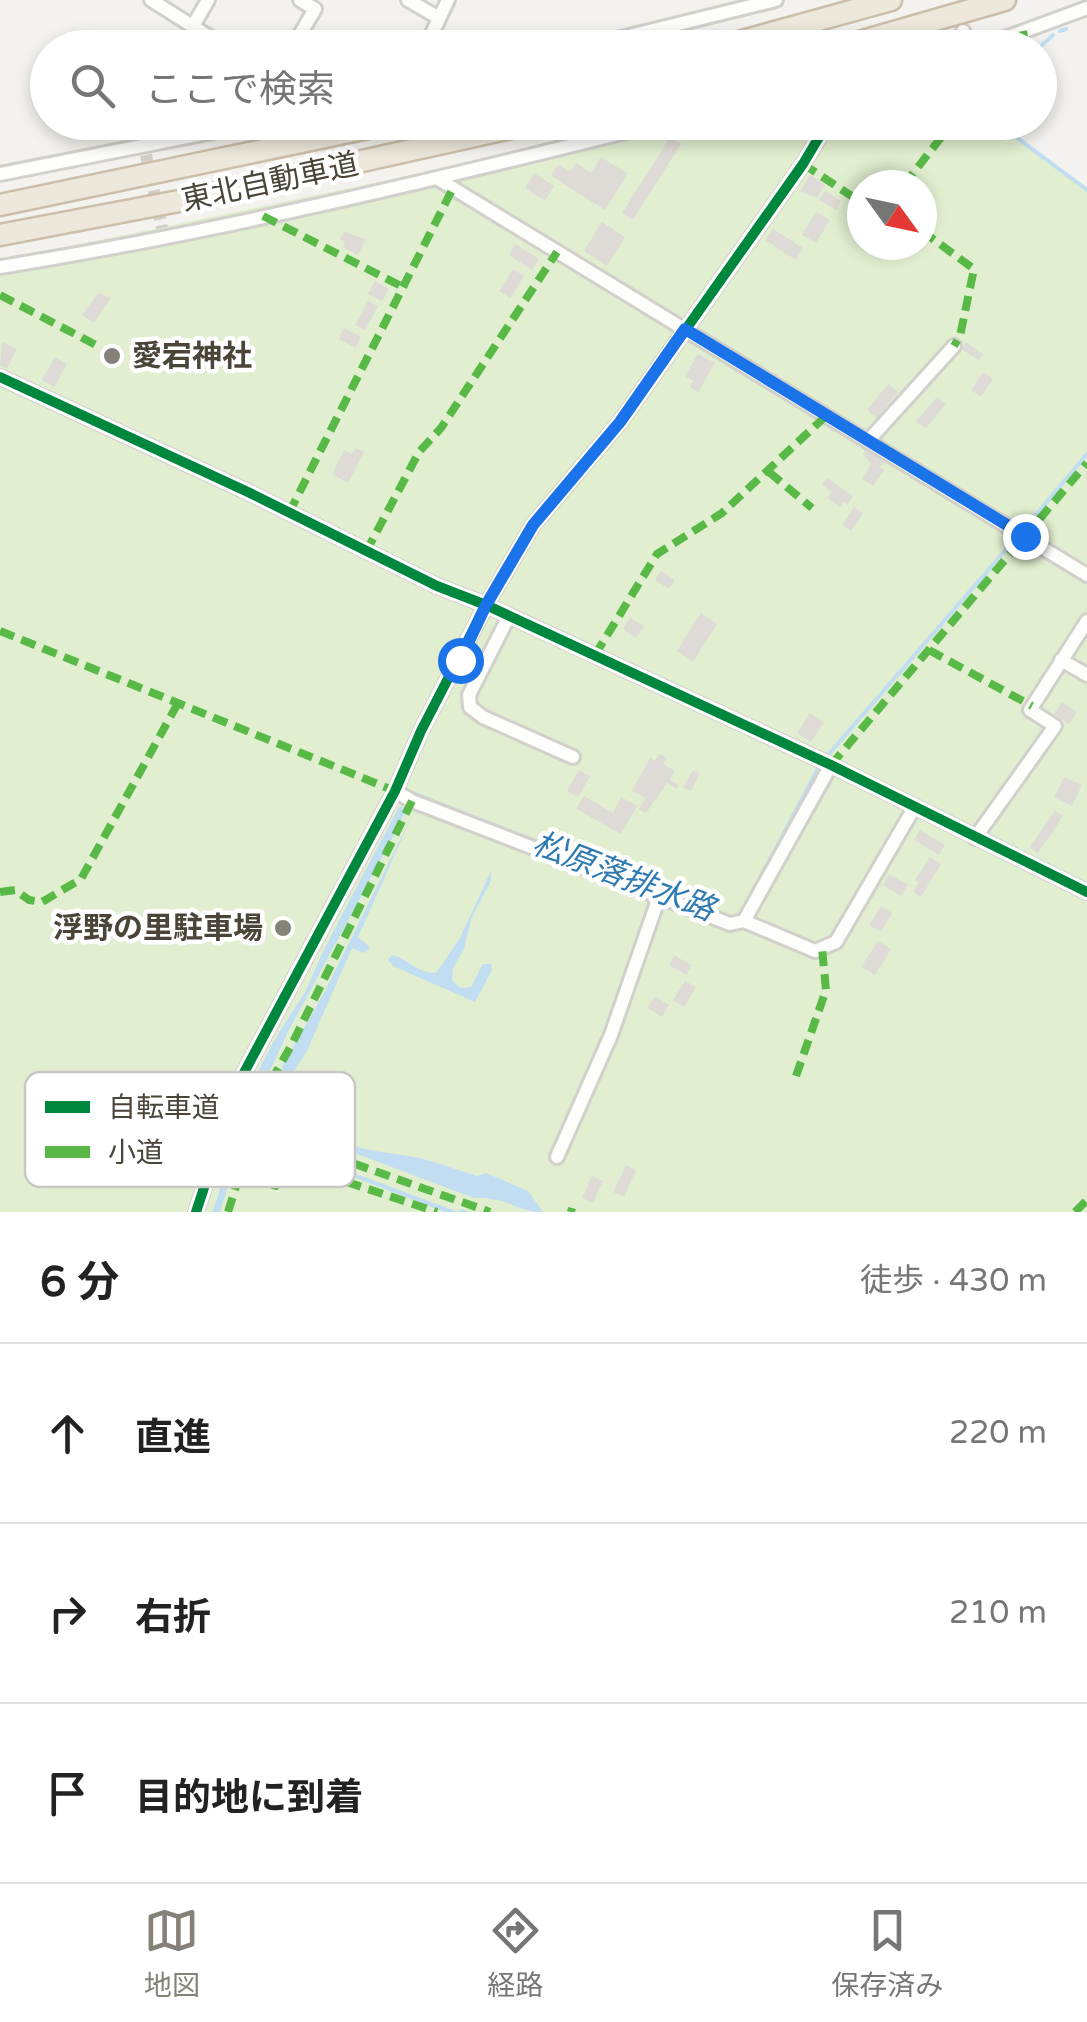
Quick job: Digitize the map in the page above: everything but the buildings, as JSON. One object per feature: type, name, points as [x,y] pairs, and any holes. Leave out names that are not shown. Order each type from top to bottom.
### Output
[{"type":"highway","points":[[782,30],[890,0]]},
{"type":"highway","points":[[901,30],[1005,0]]},
{"type":"highway","name":"東北自動車道","points":[[0,205],[311,140]]},
{"type":"highway","name":"東北自動車道","points":[[0,235],[195,198],[457,140]]},
{"type":"street","points":[[192,26],[208,0]]},
{"type":"street","points":[[300,0],[315,9],[303,30]]},
{"type":"street","points":[[408,0],[439,18]]},
{"type":"street","points":[[434,30],[448,0]]},
{"type":"street","points":[[654,30],[776,0]]},
{"type":"street","points":[[156,1],[199,30]]},
{"type":"street","points":[[1027,30],[1087,8]]},
{"type":"street","points":[[0,174],[189,140]]},
{"type":"street","points":[[0,268],[145,244],[163,234],[438,179],[594,140]]},
{"type":"street","points":[[244,1072],[395,790],[486,605],[533,525],[620,422],[818,140]]},
{"type":"street","points":[[438,179],[1087,575]]},
{"type":"street","points":[[868,441],[954,346]]},
{"type":"street","points":[[0,377],[250,493],[384,561],[831,765],[1087,892]]},
{"type":"street","points":[[509,616],[469,695],[470,706],[483,717],[573,757]]},
{"type":"street","points":[[975,838],[1055,726],[1030,710],[1087,621]]},
{"type":"street","points":[[1062,660],[1087,674]]},
{"type":"street","points":[[744,921],[831,765]]},
{"type":"street","points":[[395,790],[412,801],[730,924],[744,921],[815,951],[836,942],[914,808]]},
{"type":"street","points":[[557,1157],[611,1035],[658,896]]},
{"type":"street","points":[[196,1212],[204,1187]]},
{"type":"green space","points":[[579,140],[1019,140],[1087,187],[1087,1212],[0,1212],[0,261]]},
{"type":"water","points":[[402,806],[404,814],[393,837],[269,1072],[259,1072],[305,992]]},
{"type":"water","points":[[413,814],[358,937],[371,948],[363,953],[352,948],[307,1051],[294,1072],[282,1072]]},
{"type":"water","points":[[491,871],[491,881],[471,919],[464,949],[453,968],[452,980],[460,988],[471,987],[483,964],[491,964],[492,970],[475,1002],[393,966],[388,960],[392,955],[423,971],[436,973],[460,938]]},
{"type":"water","points":[[355,1146],[477,1176],[486,1173],[528,1191],[543,1212],[474,1198],[355,1153]]},
{"type":"water","points":[[355,1174],[458,1212],[445,1212],[355,1178]]},
{"type":"water","points":[[220,1187],[228,1187],[220,1212],[212,1212]]},
{"type":"waterway","name":"松原落排水路","points":[[1060,31],[1066,29]]},
{"type":"waterway","name":"松原落排水路","points":[[1020,140],[1087,190]]},
{"type":"waterway","name":"松原落排水路","points":[[1024,529],[1087,454]]},
{"type":"waterway","name":"松原落排水路","points":[[828,755],[1016,538]]},
{"type":"waterway","name":"松原落排水路","points":[[731,918],[741,914],[818,769]]},
{"type":"waterway","name":"松原落排水路","points":[[410,792],[675,896]]},
{"type":"tunnel","points":[[146,155],[162,228]]},
{"type":"marked path","points":[[916,170],[939,140]]},
{"type":"marked path","points":[[803,164],[847,193]]},
{"type":"marked path","points":[[289,513],[453,188]]},
{"type":"marked path","points":[[263,216],[403,287]]},
{"type":"marked path","points":[[937,242],[974,269],[960,336],[954,346]]},
{"type":"marked path","points":[[366,552],[419,452],[441,428],[557,252]]},
{"type":"marked path","points":[[0,295],[96,345]]},
{"type":"marked path","points":[[595,655],[657,554],[722,513],[828,414]]},
{"type":"marked path","points":[[831,765],[1087,463]]},
{"type":"marked path","points":[[769,472],[812,508]]},
{"type":"marked path","points":[[0,631],[395,791]]},
{"type":"marked path","points":[[929,650],[1032,706]]},
{"type":"marked path","points":[[0,892],[15,890],[29,900],[42,902],[81,879],[178,703]]},
{"type":"marked path","points":[[276,1072],[412,801]]},
{"type":"marked path","points":[[796,1076],[826,990],[822,948]]},
{"type":"marked path","points":[[355,1164],[490,1212]]},
{"type":"marked path","points":[[355,1185],[437,1212]]},
{"type":"marked path","points":[[228,1212],[236,1187]]},
{"type":"marked path","points":[[1075,1212],[1087,1200]]},
{"type":"marked path","points":[[571,1212],[572,1208]]},
{"type":"cycle path","points":[[244,1072],[395,791],[421,731],[486,605],[533,525],[620,422],[817,140]]},
{"type":"cycle path","points":[[0,377],[250,493],[437,586],[831,765],[1087,892]]},
{"type":"cycle path","points":[[196,1212],[204,1187]]},
{"type":"place","name":"愛宕神社","points":[[112,356]]},
{"type":"place","name":"浮野の里駐車場","points":[[283,928]]},
{"type":"route","points":[[460,660],[486,605],[533,525],[620,422],[685,329],[1025,536]]}]
